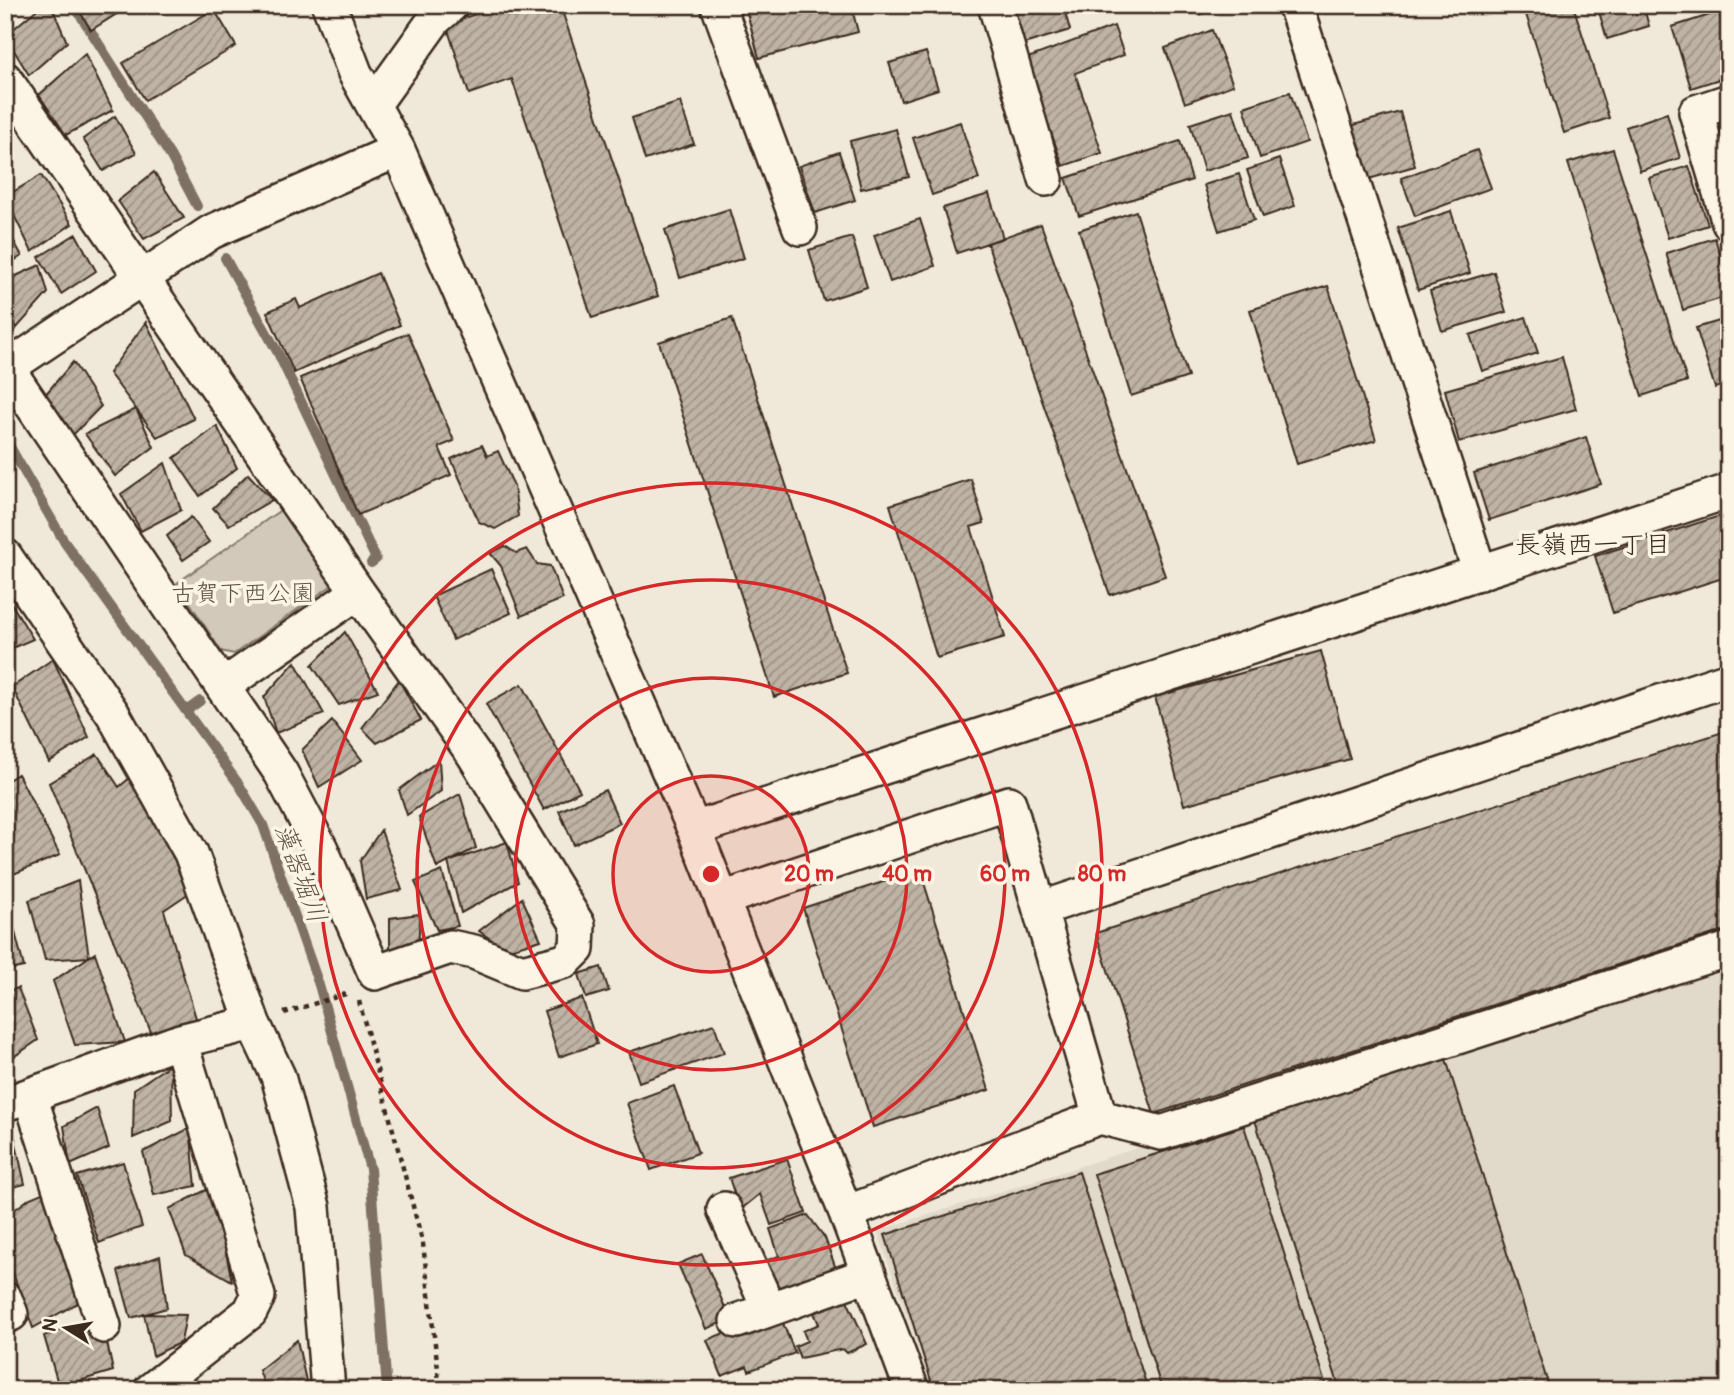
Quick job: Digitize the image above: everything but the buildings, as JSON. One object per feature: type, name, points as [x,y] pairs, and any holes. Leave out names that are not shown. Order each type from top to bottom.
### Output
[{"type":"street","points":[[329,5],[355,73],[398,150],[694,829],[846,1213],[912,1390]]},
{"type":"street","points":[[374,104],[435,19],[451,5]]},
{"type":"street","points":[[718,5],[800,228]]},
{"type":"street","points":[[995,5],[1046,179]]},
{"type":"street","points":[[1296,5],[1480,573]]},
{"type":"street","points":[[5,79],[143,279],[358,592],[474,755],[578,925],[577,949],[565,961],[523,972],[474,952],[450,947],[375,973],[321,849],[281,773],[6,366],[143,279],[211,232],[398,150]]},
{"type":"street","points":[[1729,101],[1696,112],[1729,223]]},
{"type":"street","points":[[694,829],[1729,491]]},
{"type":"street","points":[[5,556],[113,714],[191,853],[263,1020],[313,1207],[328,1390]]},
{"type":"street","points":[[223,686],[358,592]]},
{"type":"street","points":[[1040,909],[1729,679]]},
{"type":"street","points":[[722,900],[1009,803],[1100,1117]]},
{"type":"street","points":[[846,1213],[1100,1117],[1161,1133],[1729,949]]},
{"type":"street","points":[[104,1326],[18,1100],[180,1041],[263,1020]]},
{"type":"street","points":[[151,1390],[250,1312],[258,1296],[180,1041]]},
{"type":"street","points":[[724,1209],[769,1309]]},
{"type":"street","points":[[737,1321],[869,1274]]},
{"type":"path","points":[[263,1020],[356,990],[423,1244],[439,1390]]},
{"type":"shaded area","points":[[1729,959],[1729,1390],[933,1390],[877,1231]]},
{"type":"green space","name":"古賀下西公園","points":[[285,507],[332,574],[331,586],[234,654],[221,651],[177,583]]},
{"type":"waterway","points":[[74,5],[171,157],[197,206]]},
{"type":"waterway","points":[[225,258],[278,353],[376,559],[371,563]]},
{"type":"waterway","name":"藻器堀川","points":[[5,438],[65,543],[240,786],[263,825],[319,985],[370,1169],[387,1390]]},
{"type":"waterway","points":[[186,711],[200,701]]},
{"type":"district","name":"長嶺西一丁目","points":[[1593,544]]}]
